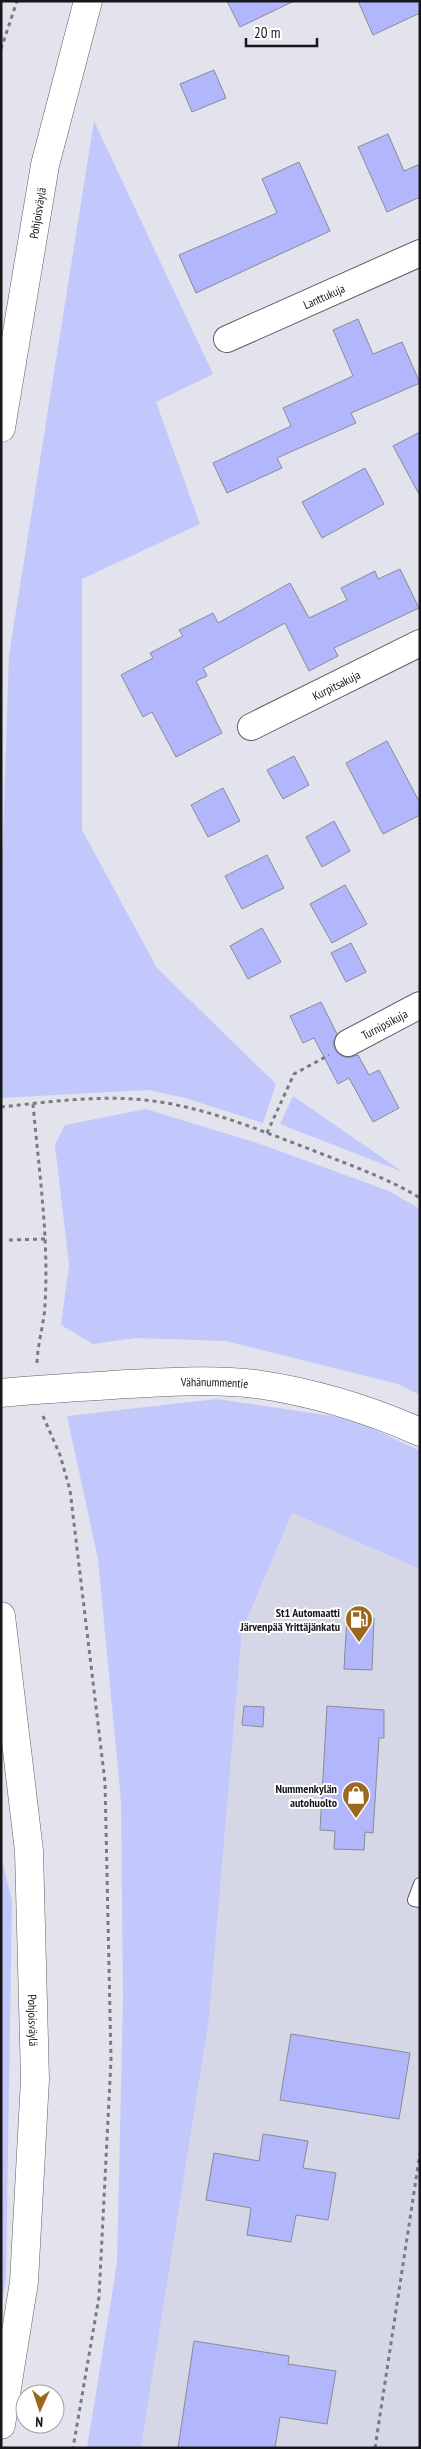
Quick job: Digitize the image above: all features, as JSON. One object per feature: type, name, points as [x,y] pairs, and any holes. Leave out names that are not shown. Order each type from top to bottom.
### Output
[{"type":"main road","name":"Pohjoisväylä","points":[[1,428],[45,165],[88,1]]},
{"type":"main road","name":"Vähänummentie","points":[[1,1394],[36,1390],[157,1383],[225,1382],[254,1384],[305,1392],[388,1418],[420,1432]]},
{"type":"main road","name":"Pohjoisväylä","points":[[1,1616],[29,1851],[35,2079],[24,2282],[1,2425]]},
{"type":"street","name":"Lanttukuja","points":[[227,339],[420,253]]},
{"type":"street","name":"Kurpitsakuja","points":[[251,727],[420,643]]},
{"type":"street","name":"Turnipsikuja","points":[[348,1043],[420,1005]]},
{"type":"lane","points":[[420,1884],[414,1900],[420,1901]]},
{"type":"path","points":[[1,49],[17,1]]},
{"type":"path","points":[[267,1133],[294,1074],[348,1043]]},
{"type":"path","points":[[1,1107],[76,1100],[144,1100],[185,1107],[267,1133],[393,1182],[420,1198]]},
{"type":"path","points":[[33,1104],[46,1238],[45,1307],[37,1350],[36,1390],[45,1424],[60,1455],[70,1490],[105,1782],[112,2060],[99,2297],[73,2448]]},
{"type":"path","points":[[9,1240],[46,1238]]},
{"type":"path","points":[[375,2448],[420,2153]]},
{"type":"shaded area","points":[[94,121],[213,374],[156,402],[200,524],[82,579],[82,830],[157,968],[276,1084],[263,1123],[185,1098],[148,1090],[1,1098],[1,898],[9,655]]},
{"type":"shaded area","points":[[293,1096],[403,1172],[280,1124]]},
{"type":"shaded area","points":[[146,1109],[263,1145],[389,1191],[420,1209],[420,1395],[398,1384],[226,1341],[135,1338],[93,1344],[61,1325],[69,1265],[55,1145],[65,1125]]},
{"type":"shaded area","points":[[217,1399],[353,1419],[420,1451],[420,1569],[292,1513],[242,1631],[209,2019],[141,2448],[87,2448],[117,2263],[123,2000],[121,1801],[98,1559],[67,1416]]},
{"type":"shaded area","points":[[292,1513],[420,1569],[420,2448],[141,2448],[209,2019],[242,1631]]},
{"type":"shaded area","points":[[1,1856],[12,1901],[6,2277],[1,2311]]},
{"type":"building","points":[[227,1],[294,1],[240,27]]},
{"type":"building","points":[[358,1],[420,1],[420,13],[373,35]]},
{"type":"building","points":[[214,70],[226,98],[192,112],[180,84]]},
{"type":"building","points":[[388,134],[404,171],[420,164],[420,197],[387,212],[358,147]]},
{"type":"building","points":[[299,162],[330,231],[196,293],[179,255],[277,213],[262,179]]},
{"type":"building","points":[[358,319],[373,354],[402,342],[420,383],[351,413],[356,423],[277,458],[282,468],[227,493],[213,463],[291,426],[283,408],[353,376],[333,330]]},
{"type":"building","points":[[420,432],[420,496],[393,446]]},
{"type":"building","points":[[365,468],[384,504],[322,538],[302,502]]},
{"type":"building","points":[[400,569],[419,608],[334,648],[338,656],[309,671],[285,623],[203,668],[207,676],[196,681],[222,733],[176,757],[152,712],[143,717],[121,675],[153,658],[150,653],[183,636],[179,630],[213,613],[218,623],[290,583],[309,618],[347,600],[341,588],[375,571],[378,579]]},
{"type":"building","points":[[387,741],[420,803],[420,815],[383,834],[346,763]]},
{"type":"building","points":[[294,756],[309,785],[283,799],[267,770]]},
{"type":"building","points":[[223,788],[240,821],[208,837],[191,805]]},
{"type":"building","points":[[334,821],[350,851],[322,867],[306,837]]},
{"type":"building","points":[[267,855],[284,888],[242,909],[225,876]]},
{"type":"building","points":[[345,885],[367,924],[332,943],[310,904]]},
{"type":"building","points":[[262,928],[281,962],[248,979],[230,946]]},
{"type":"building","points":[[351,943],[366,972],[346,982],[331,953]]},
{"type":"building","points":[[321,1002],[337,1034],[333,1042],[335,1050],[347,1058],[358,1055],[369,1075],[379,1070],[399,1108],[373,1122],[349,1078],[338,1084],[314,1038],[303,1043],[290,1016]]},
{"type":"building","name":"St1 Automaatti Järvenpää Yrittäjänkatu","points":[[347,1617],[374,1618],[372,1670],[344,1669]]},
{"type":"building","points":[[244,1706],[264,1707],[263,1727],[242,1725]]},
{"type":"building","points":[[327,1706],[384,1710],[384,1738],[379,1738],[373,1833],[365,1832],[364,1850],[334,1849],[335,1831],[320,1830]]},
{"type":"building","points":[[291,2034],[410,2053],[399,2119],[280,2100]]},
{"type":"building","points":[[263,2134],[308,2141],[303,2168],[336,2173],[328,2220],[296,2215],[291,2242],[247,2235],[251,2208],[206,2200],[214,2153],[259,2161]]},
{"type":"building","points":[[194,2341],[289,2356],[288,2364],[336,2371],[327,2424],[280,2417],[275,2448],[178,2448]]},
{"type":"place","name":"St1 Automaatti Järvenpää Yrittäjänkatu","points":[[359,1643]]},
{"type":"place","name":"Nummenkylän autohuolto","points":[[356,1819]]}]
